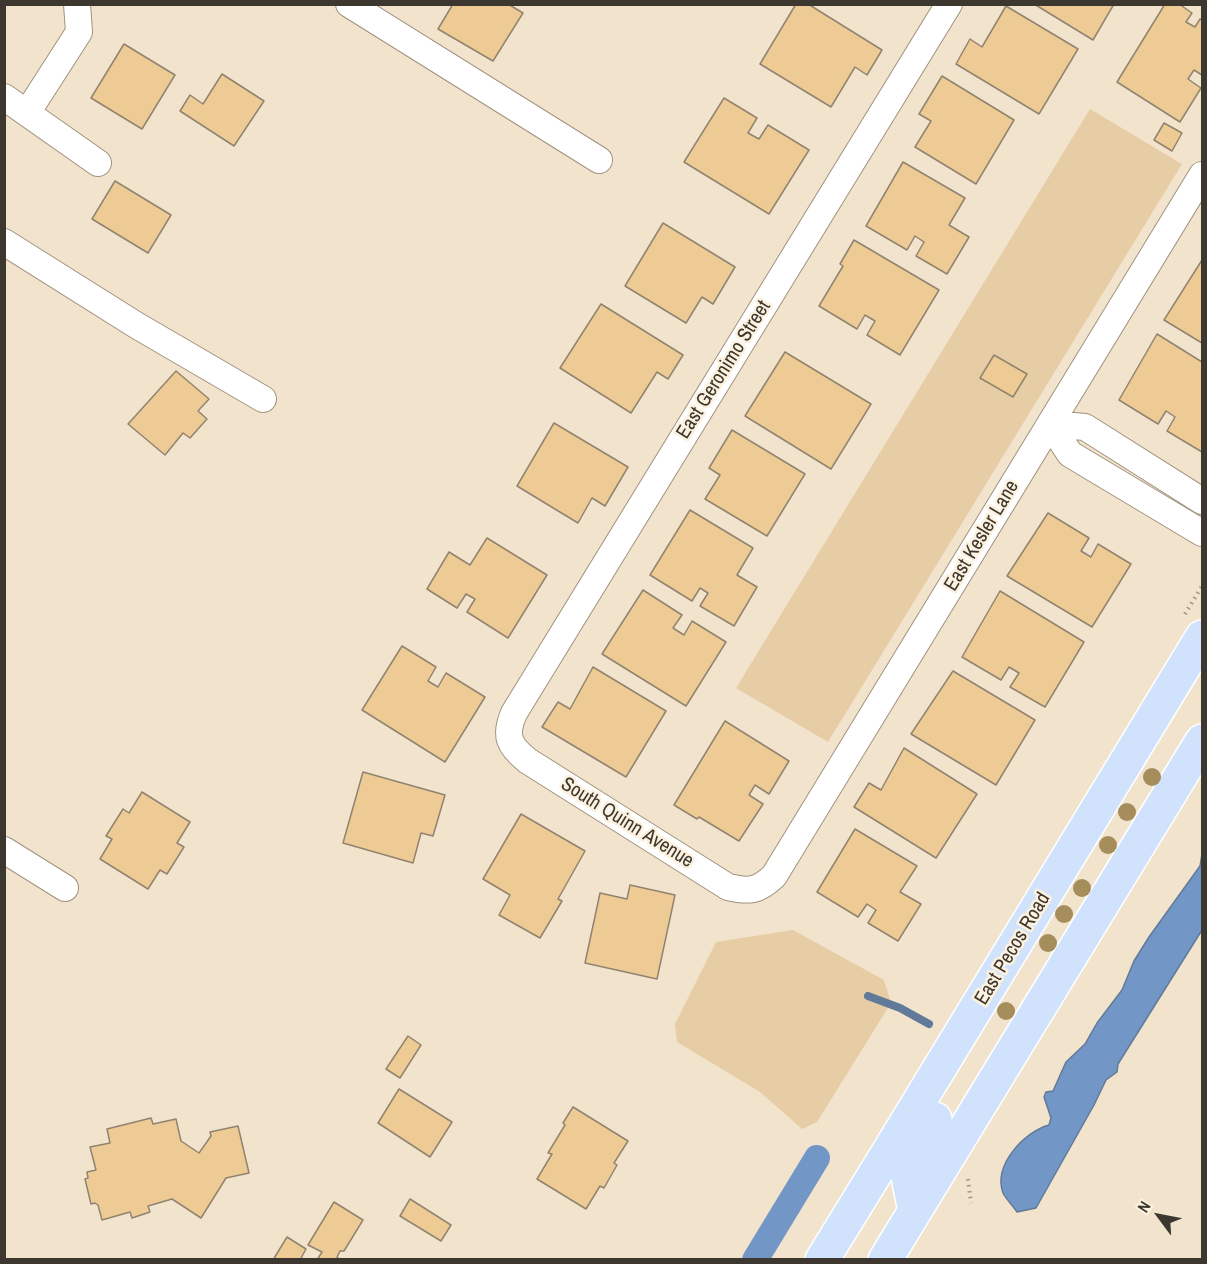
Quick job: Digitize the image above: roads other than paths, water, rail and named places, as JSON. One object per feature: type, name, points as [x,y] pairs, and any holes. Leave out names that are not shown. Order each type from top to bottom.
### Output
[{"type":"main road","name":"East Pecos Road","points":[[822,1260],[971,1020],[1008,954],[1203,637]]},
{"type":"main road","points":[[885,1260],[1203,741]]},
{"type":"main road","points":[[915,1211],[908,1177],[913,1155],[961,1078],[971,1020]]},
{"type":"street","points":[[27,113],[79,32],[77,4]]},
{"type":"street","points":[[349,4],[599,160]]},
{"type":"street","name":"East Geronimo Street","points":[[509,739],[509,726],[514,713],[949,4]]},
{"type":"street","points":[[4,97],[98,164]]},
{"type":"street","name":"East Kesler Lane","points":[[754,890],[774,876],[1203,175]]},
{"type":"street","points":[[4,242],[136,325],[263,399]]},
{"type":"street","points":[[1050,424],[1085,427],[1203,501]]},
{"type":"street","points":[[1050,424],[1070,454],[1203,533]]},
{"type":"street","points":[[1126,488],[1141,462]]},
{"type":"street","name":"South Quinn Avenue","points":[[509,739],[516,752],[528,761],[728,887],[754,890]]},
{"type":"street","points":[[4,850],[65,888]]},
{"type":"water","points":[[1202,854],[1202,930],[1118,1064],[1117,1072],[1106,1080],[1036,1208],[1017,1212],[1003,1193],[1002,1172],[1007,1161],[1021,1142],[1049,1125],[1051,1118],[1044,1097],[1046,1092],[1053,1091],[1066,1062],[1085,1044],[1097,1023],[1122,990],[1134,961],[1149,937],[1200,866]]},
{"type":"waterway","points":[[868,996],[900,1008],[929,1024]]},
{"type":"waterway","points":[[755,1260],[817,1158]]}]
